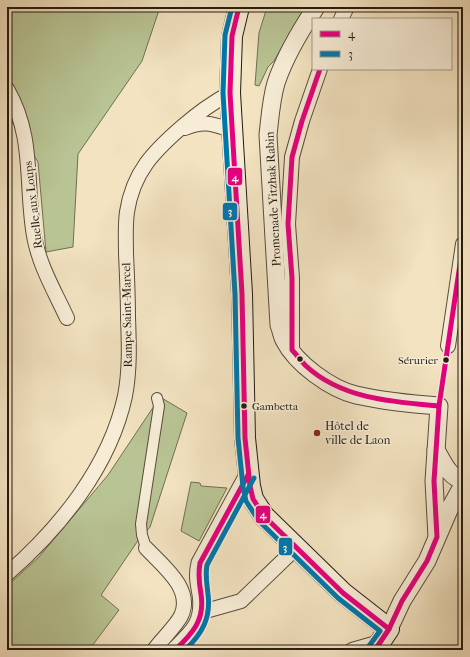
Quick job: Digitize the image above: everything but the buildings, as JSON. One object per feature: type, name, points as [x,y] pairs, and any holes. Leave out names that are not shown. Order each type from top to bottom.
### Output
[{"type":"main road","points":[[239,7],[232,36],[230,93],[240,265],[245,431],[248,475],[253,499],[258,509],[264,516],[343,593],[381,640]]},
{"type":"street","name":"Promenade Yitzhak Rabin","points":[[316,7],[291,48],[276,84],[268,135],[279,325],[284,340],[298,358],[313,372],[338,388],[351,393],[406,403],[439,406],[436,450]]},
{"type":"street","points":[[342,18],[347,7]]},
{"type":"street","points":[[292,350],[292,278],[288,224],[292,156],[320,70]]},
{"type":"street","name":"Ruelle aux Loups","points":[[7,89],[15,104],[26,139],[32,212],[40,260],[67,318]]},
{"type":"street","name":"Rampe Saint-Marcel","points":[[7,574],[42,540],[69,509],[92,475],[109,444],[117,424],[125,394],[129,358],[126,227],[129,201],[133,187],[146,163],[156,150],[211,104],[230,93]]},
{"type":"street","name":"Rampe Saint-Marcel","points":[[177,131],[197,123],[204,123],[232,130]]},
{"type":"street","points":[[448,346],[463,244]]},
{"type":"street","points":[[154,650],[181,616],[184,606],[183,595],[179,584],[146,548],[142,535],[141,524],[158,406],[157,398]]},
{"type":"street","points":[[436,450],[451,474],[458,479],[463,480]]},
{"type":"street","points":[[436,450],[434,481],[437,537]]},
{"type":"street","points":[[175,650],[192,634],[196,627],[202,612],[198,577],[200,564],[248,475]]},
{"type":"street","points":[[352,650],[381,640],[402,601],[427,561],[449,510],[463,485]]},
{"type":"street","points":[[202,612],[241,601],[296,548]]},
{"type":"green space","points":[[7,7],[160,7],[142,61],[78,154],[73,247],[46,252],[38,162],[7,114]]},
{"type":"green space","points":[[267,7],[305,7],[274,61],[268,67],[259,86],[255,85],[259,33]]},
{"type":"green space","points":[[160,397],[187,413],[150,527],[137,542],[101,595],[119,610],[89,650],[7,650],[7,586],[38,558],[108,475]]},
{"type":"green space","points":[[191,482],[200,483],[201,486],[227,488],[199,541],[181,531]]},
{"type":"transit line","name":"3","points":[[232,7],[225,35],[223,93],[235,294],[238,438],[243,487],[246,501],[259,521],[338,598],[380,631],[369,646]]},
{"type":"transit line","name":"4","points":[[239,7],[232,36],[230,93],[242,294],[245,438],[250,486],[253,499],[264,516],[343,593],[389,629]]},
{"type":"transit line","name":"4","points":[[320,70],[302,121],[292,157],[288,224],[292,278],[292,350],[306,366],[320,377],[336,386],[369,397],[404,403],[439,406]]},
{"type":"transit line","name":"4","points":[[375,650],[389,629],[402,601],[427,561],[437,537],[434,481],[439,406],[463,244]]},
{"type":"transit line","name":"4","points":[[175,650],[192,632],[199,619],[202,603],[199,578],[200,563],[248,475]]},
{"type":"transit line","name":"3","points":[[185,650],[201,632],[207,618],[209,603],[206,576],[207,565],[254,478]]},
{"type":"place","name":"Sérurier","points":[[446,360]]},
{"type":"place","name":"Gambetta","points":[[244,406]]},
{"type":"place","name":"Hôtel de ville de Laon","points":[[317,433]]}]
